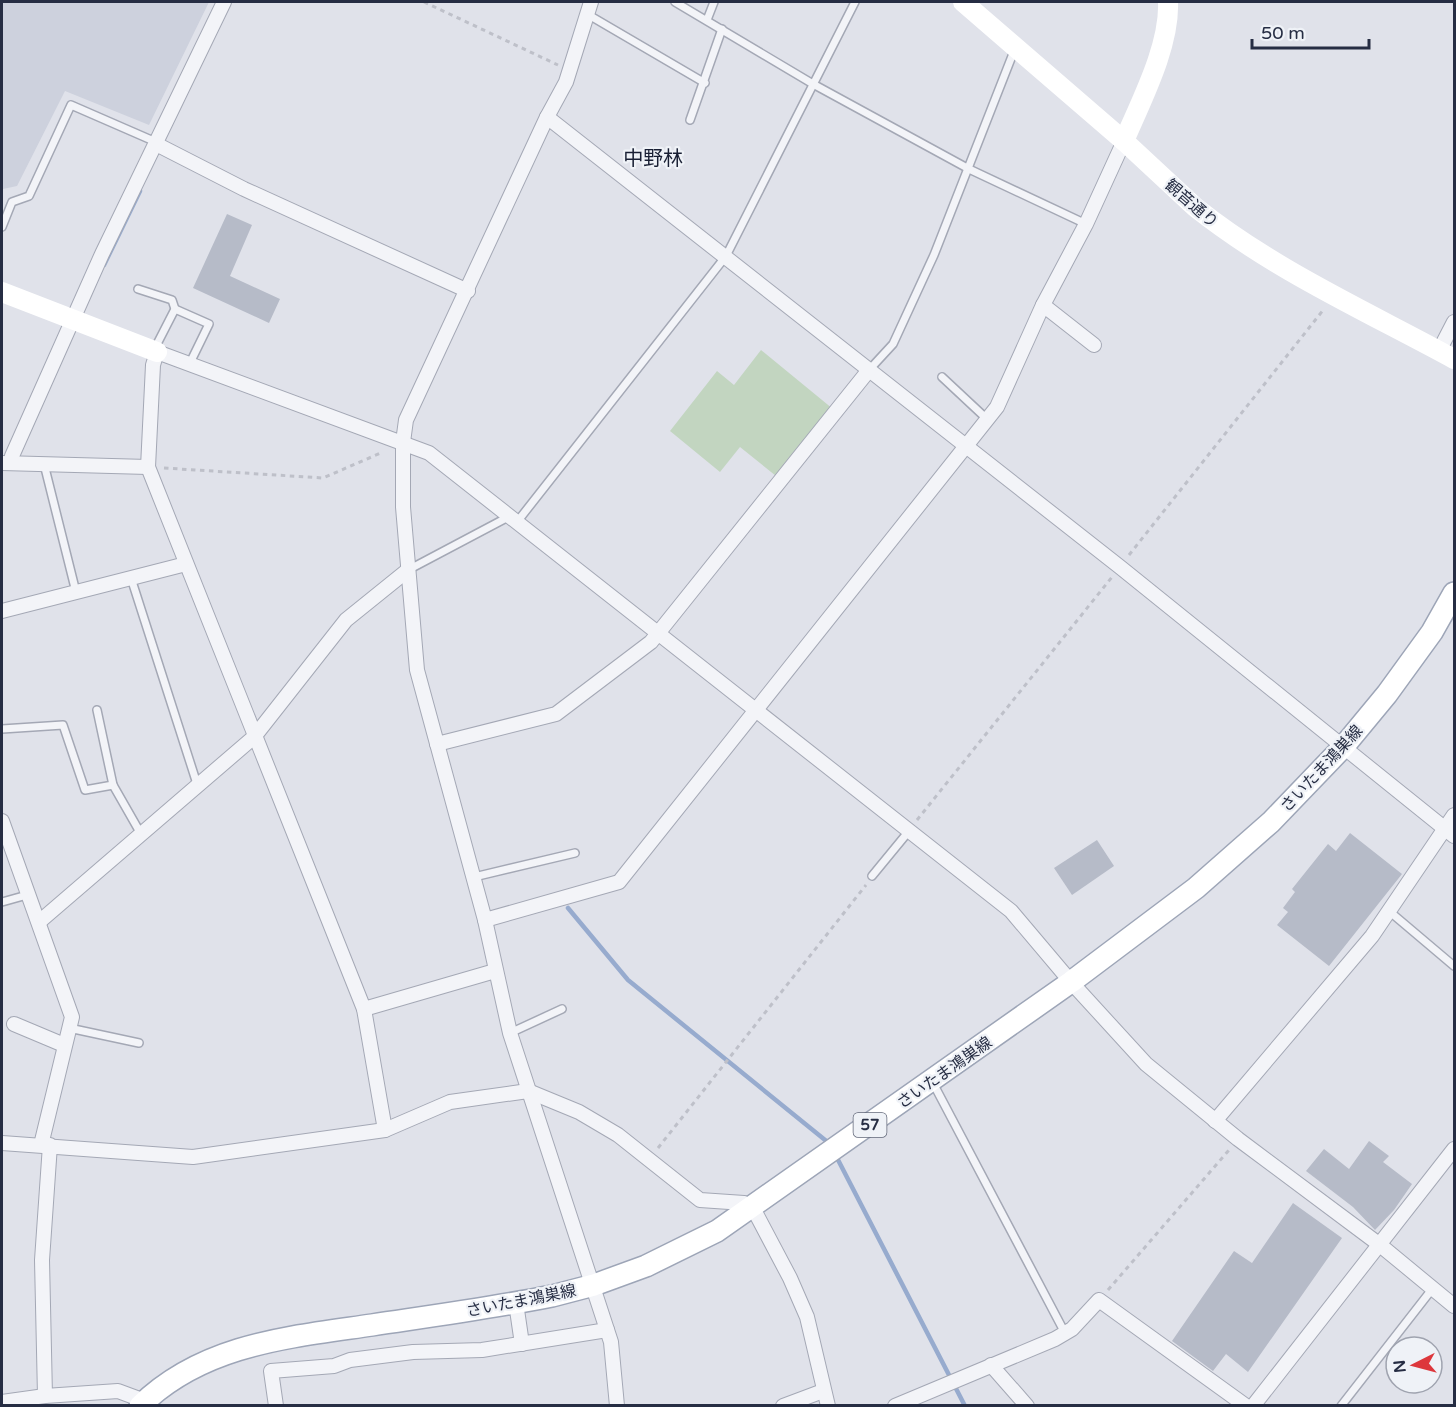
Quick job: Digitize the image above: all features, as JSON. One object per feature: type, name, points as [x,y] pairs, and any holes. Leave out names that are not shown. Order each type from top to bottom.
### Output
[{"type":"main road","name":"さいたま鴻巣線","points":[[143,1403],[194,1366],[254,1344],[516,1303],[594,1286],[681,1249],[753,1208],[1071,982],[1234,857],[1344,746],[1394,686],[1432,632],[1455,593]]},
{"type":"street","points":[[6,463],[12,456],[72,321],[224,2]]},
{"type":"street","name":"観音通り","points":[[963,2],[1016,45],[1195,207],[1254,251],[1296,276],[1447,355]]},
{"type":"street","points":[[485,921],[619,882],[968,448],[998,407],[1043,305],[1086,224],[1124,141],[1161,46],[1168,2]]},
{"type":"street","points":[[589,8],[570,70],[397,440],[417,670],[474,877],[510,1033],[607,1330],[617,1406]]},
{"type":"street","points":[[547,117],[726,256],[1344,746],[1449,832]]},
{"type":"street","points":[[156,143],[244,189],[468,291]]},
{"type":"street","points":[[2,292],[72,321],[429,453],[1011,911],[1071,982],[1146,1064],[1215,1121],[1380,1245],[1455,1306]]},
{"type":"street","points":[[1043,305],[1094,345]]},
{"type":"street","points":[[1447,355],[1455,322]]},
{"type":"street","points":[[155,351],[148,467],[364,1009],[385,1130]]},
{"type":"street","points":[[437,744],[555,714],[651,642],[869,370]]},
{"type":"street","points":[[6,463],[148,467]]},
{"type":"street","points":[[2,611],[186,564]]},
{"type":"street","points":[[39,922],[254,737],[346,620],[408,570]]},
{"type":"street","points":[[1215,1121],[1372,936],[1449,832],[1455,815]]},
{"type":"street","points":[[2,820],[72,1017],[64,1045],[46,1145],[41,1291],[45,1396]]},
{"type":"street","points":[[364,1009],[495,971]]},
{"type":"street","points":[[14,1024],[64,1045]]},
{"type":"street","points":[[2,1143],[193,1157],[385,1130],[450,1102],[528,1091],[589,1118],[618,1135],[700,1200],[744,1203],[753,1208],[790,1278],[807,1317],[828,1406]]},
{"type":"street","points":[[1253,1406],[1455,1149]]},
{"type":"street","points":[[895,1406],[1065,1333],[1099,1300],[1246,1406]]},
{"type":"street","points":[[516,1303],[522,1344]]},
{"type":"street","points":[[276,1406],[271,1371],[334,1366],[350,1360],[413,1352],[482,1350],[607,1330]]},
{"type":"street","points":[[992,1365],[1027,1406]]},
{"type":"street","points":[[783,1406],[823,1391]]},
{"type":"street","points":[[2,1402],[45,1396],[118,1392],[143,1403]]},
{"type":"lane","points":[[675,2],[813,84],[969,169],[1086,224]]},
{"type":"lane","points":[[707,20],[714,2]]},
{"type":"lane","points":[[408,570],[513,519],[726,256],[855,2]]},
{"type":"lane","points":[[589,8],[705,83]]},
{"type":"lane","points":[[690,120],[705,83],[722,28]]},
{"type":"lane","points":[[869,370],[893,344],[934,255],[1016,45]]},
{"type":"lane","points":[[2,227],[12,202],[29,196],[71,105],[156,143]]},
{"type":"lane","points":[[138,289],[152,291],[172,300],[175,309],[155,351]]},
{"type":"lane","points":[[175,309],[209,324],[189,365]]},
{"type":"lane","points":[[942,377],[988,420]]},
{"type":"lane","points":[[44,464],[76,592]]},
{"type":"lane","points":[[131,578],[198,787]]},
{"type":"lane","points":[[97,710],[113,785],[141,834]]},
{"type":"lane","points":[[2,729],[63,725],[85,790],[113,785]]},
{"type":"lane","points":[[872,876],[909,831]]},
{"type":"lane","points":[[474,877],[575,853]]},
{"type":"lane","points":[[2,902],[27,895]]},
{"type":"lane","points":[[1389,911],[1455,966]]},
{"type":"lane","points":[[510,1033],[562,1009]]},
{"type":"lane","points":[[68,1028],[139,1043]]},
{"type":"lane","points":[[932,1081],[1065,1333]]},
{"type":"lane","points":[[1341,1406],[1433,1288]]},
{"type":"path","points":[[424,2],[570,70]]},
{"type":"path","points":[[148,467],[323,477],[386,451],[397,440]]},
{"type":"path","points":[[649,1160],[872,876]]},
{"type":"path","points":[[1099,1300],[1238,1139]]},
{"type":"shaded area","points":[[2,2],[209,2],[149,125],[65,91],[17,186],[3,189],[2,192]]},
{"type":"green space","points":[[761,350],[833,409],[776,476],[740,447],[720,472],[670,431],[717,371],[734,385]]},
{"type":"building","points":[[227,214],[252,225],[230,276],[280,299],[269,323],[193,288]]},
{"type":"building","points":[[1350,833],[1402,874],[1329,966],[1277,925],[1288,912],[1283,908],[1295,892],[1292,889],[1328,844],[1336,851]]},
{"type":"building","points":[[1097,840],[1114,866],[1072,895],[1054,868]]},
{"type":"building","points":[[1369,1141],[1389,1156],[1383,1162],[1412,1184],[1394,1210],[1375,1230],[1353,1207],[1306,1171],[1324,1149],[1349,1169]]},
{"type":"building","points":[[1293,1203],[1342,1238],[1248,1372],[1226,1354],[1213,1371],[1172,1341],[1234,1251],[1252,1263]]},
{"type":"waterway","points":[[104,265],[140,191]]},
{"type":"waterway","points":[[568,908],[628,980],[830,1144]]},
{"type":"waterway","points":[[835,1154],[965,1406]]},
{"type":"district","name":"中野林","points":[[653,158]]}]
